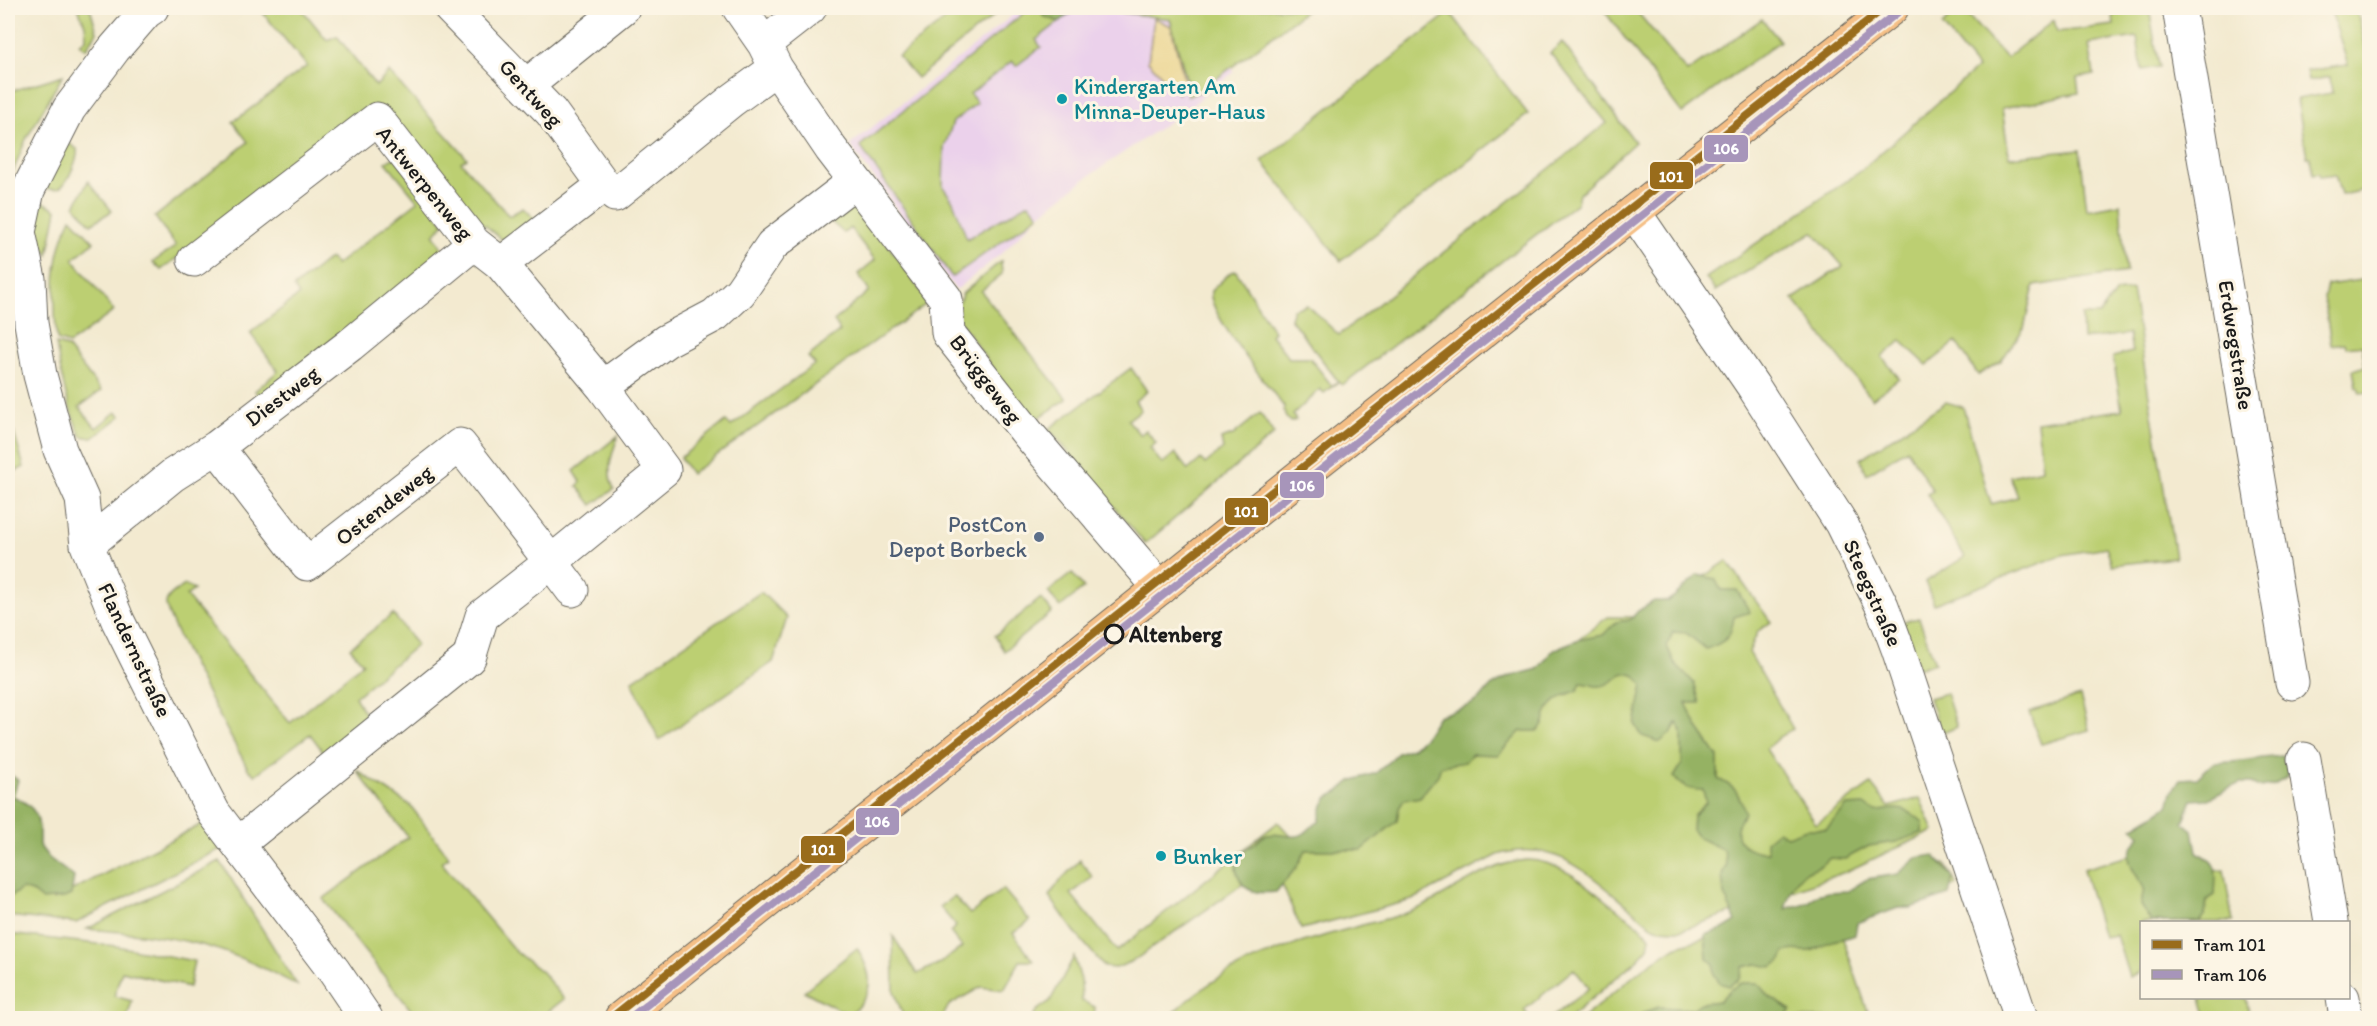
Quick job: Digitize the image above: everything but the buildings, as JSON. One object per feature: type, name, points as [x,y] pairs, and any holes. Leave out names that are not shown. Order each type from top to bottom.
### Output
[{"type":"main road","points":[[621,1018],[1893,8]]},
{"type":"street","name":"Flandernstraße","points":[[152,8],[114,49],[69,109],[28,190],[13,230],[29,279],[31,323],[40,375],[60,450],[82,499],[87,545],[118,621],[201,788],[214,813],[334,970],[366,1018]]},
{"type":"street","name":"Gentweg","points":[[450,8],[557,120],[604,185]]},
{"type":"street","points":[[526,86],[623,8]]},
{"type":"street","name":"Brüggeweg","points":[[739,8],[854,182],[946,299],[948,333],[1029,435],[1160,588]]},
{"type":"street","points":[[501,264],[604,185],[615,195],[730,101],[810,8]]},
{"type":"street","name":"Erdwegstraße","points":[[2179,8],[2292,683]]},
{"type":"street","name":"Antwerpenweg","points":[[194,260],[377,119],[474,243],[501,264],[603,387],[664,470],[551,562]]},
{"type":"street","points":[[603,387],[666,341],[715,315],[740,292],[772,245],[854,182]]},
{"type":"street","name":"Steegstraße","points":[[1634,212],[1753,386],[1841,523],[1863,565],[1898,649],[2021,1018]]},
{"type":"street","name":"Diestweg","points":[[87,545],[173,475],[217,447],[350,345],[474,243]]},
{"type":"street","name":"Ostendeweg","points":[[217,447],[307,564],[460,445],[572,590]]},
{"type":"street","points":[[238,844],[469,658],[482,616],[551,562]]},
{"type":"street","points":[[2304,759],[2331,921]]},
{"type":"street","points":[[2343,999],[2346,1018]]},
{"type":"shaded area","points":[[1022,8],[1190,8],[1234,72],[1186,110],[1086,178],[1039,215],[1003,252],[956,290],[850,145]]},
{"type":"green space","points":[[78,8],[90,8],[97,32],[86,49],[79,44],[86,39],[85,25]]},
{"type":"green space","points":[[269,8],[301,8],[327,40],[337,36],[376,86],[389,72],[467,158],[461,162],[509,216],[523,208],[535,220],[510,247],[485,225],[471,225],[375,106],[161,270],[153,262],[176,246],[155,217],[248,142],[233,122],[307,66],[263,13]]},
{"type":"green space","points":[[961,8],[1003,8],[917,78],[898,56]]},
{"type":"green space","points":[[1030,8],[1077,8],[1036,40],[1041,47],[1016,66],[1012,61],[970,94],[977,103],[953,122],[944,148],[943,187],[953,201],[967,239],[1029,203],[1039,215],[952,277],[860,146]]},
{"type":"green space","points":[[1041,8],[1097,8],[1072,12],[1059,22],[1043,16]]},
{"type":"green space","points":[[1089,8],[1309,8],[1199,92],[1188,96],[1187,82],[1170,19]]},
{"type":"green space","points":[[1602,8],[1634,8],[1687,72],[1762,19],[1780,41],[1682,113]]},
{"type":"green space","points":[[1961,8],[2006,58],[2054,20],[2057,32],[2114,25],[2112,8],[2149,8],[2159,67],[2142,70],[2137,37],[2089,44],[2094,75],[2077,78],[2079,93],[2002,108],[2009,157],[2080,150],[2087,210],[2120,204],[2126,272],[2034,286],[2024,328],[2001,361],[1978,375],[1956,342],[1927,365],[1901,341],[1882,357],[1899,378],[1872,399],[1793,299],[1843,266],[1813,232],[1715,291],[1706,278],[1858,173],[1977,68],[1942,25]]},
{"type":"green space","points":[[2330,8],[2356,8],[2369,59],[2369,189],[2341,195],[2335,175],[2320,177],[2319,173],[2313,174],[2310,157],[2307,157],[2297,99],[2332,93],[2330,77],[2308,81],[2306,71],[2348,65]]},
{"type":"green space","points":[[1450,12],[1528,114],[1341,261],[1262,161]]},
{"type":"green space","points":[[1562,42],[1635,142],[1579,194],[1577,203],[1342,385],[1338,382],[1324,393],[1320,389],[1293,415],[1296,420],[1290,422],[1285,416],[1284,407],[1228,332],[1212,301],[1211,291],[1231,272],[1236,271],[1274,332],[1271,335],[1289,358],[1310,358],[1332,386],[1338,381],[1290,318],[1293,309],[1307,305],[1339,335],[1607,123],[1550,53]]},
{"type":"green space","points":[[63,75],[26,139],[8,184],[8,92]]},
{"type":"green space","points":[[67,142],[77,149],[70,175],[59,188],[42,188]]},
{"type":"green space","points":[[395,157],[444,223],[434,235],[447,255],[262,402],[255,391],[278,371],[250,333],[299,295],[294,287],[330,258],[336,265],[418,201],[386,162]]},
{"type":"green space","points":[[88,181],[112,211],[91,224],[75,206]]},
{"type":"green space","points":[[37,198],[57,210],[48,255],[35,235]]},
{"type":"green space","points":[[838,203],[859,204],[927,300],[925,305],[691,474],[680,458],[726,421],[731,426],[815,364],[808,357],[840,331],[834,321],[869,291],[858,274],[875,260],[850,228],[844,233],[822,214]]},
{"type":"green space","points":[[71,218],[94,242],[73,259],[114,311],[69,344],[57,340],[55,277],[60,247]]},
{"type":"green space","points":[[1001,261],[1002,274],[981,291],[1067,399],[1031,423],[959,320],[958,306],[962,294]]},
{"type":"green space","points":[[2370,279],[2369,396],[2369,392],[2360,393],[2356,387],[2353,370],[2365,366],[2362,345],[2346,347],[2345,343],[2331,345],[2324,297],[2327,285]]},
{"type":"green space","points":[[2132,290],[2175,558],[2112,565],[2106,547],[2062,555],[1934,604],[1925,582],[1965,557],[1927,494],[1933,491],[1907,449],[1867,474],[1860,459],[1946,402],[1963,407],[1991,504],[2018,497],[2010,476],[2042,469],[2037,422],[2122,410],[2113,357],[2132,352],[2129,334],[2083,339],[2082,315],[2099,315],[2116,292]]},
{"type":"green space","points":[[56,344],[67,347],[101,391],[79,407],[96,428],[116,412],[121,416],[93,438],[81,436],[76,425],[65,391]]},
{"type":"green space","points":[[1131,368],[1147,391],[1135,401],[1141,410],[1128,420],[1140,435],[1146,430],[1156,443],[1150,448],[1162,464],[1175,453],[1188,470],[1201,459],[1205,464],[1223,449],[1221,439],[1233,435],[1260,413],[1274,434],[1145,544],[1049,429]]},
{"type":"green space","points":[[8,413],[24,467],[8,475]]},
{"type":"green space","points":[[618,436],[610,470],[614,489],[592,505],[577,486],[581,482],[574,471]]},
{"type":"green space","points":[[1727,561],[1771,622],[1758,631],[1749,652],[1793,729],[1779,737],[1766,749],[1816,824],[1871,784],[1889,807],[1920,798],[1934,831],[1845,872],[1682,930],[1654,927],[1584,871],[1553,855],[1536,851],[1518,851],[1498,855],[1412,900],[1301,929],[1273,863],[1133,961],[1116,968],[1105,967],[1077,935],[1049,896],[1080,860],[1093,877],[1071,894],[1117,951],[1278,822],[1299,845],[1608,617],[1643,617]]},
{"type":"green space","points":[[1072,573],[1084,588],[1060,607],[1048,592]]},
{"type":"green space","points":[[1698,575],[1715,579],[1721,590],[1737,590],[1750,612],[1734,617],[1729,635],[1723,641],[1706,649],[1686,633],[1673,632],[1667,646],[1674,662],[1694,683],[1700,703],[1686,703],[1698,728],[1718,757],[1718,779],[1733,788],[1743,805],[1745,812],[1737,831],[1740,842],[1750,849],[1768,852],[1766,841],[1778,831],[1787,836],[1806,829],[1826,829],[1847,806],[1864,805],[1877,811],[1900,809],[1911,813],[1923,822],[1922,833],[1896,842],[1869,846],[1845,859],[1830,858],[1805,873],[1793,886],[1785,909],[1809,902],[1817,895],[1848,891],[1867,879],[1898,874],[1917,858],[1934,855],[1953,877],[1949,895],[1911,908],[1898,908],[1857,923],[1855,935],[1830,942],[1817,949],[1785,952],[1780,962],[1771,967],[1757,964],[1743,967],[1740,978],[1729,986],[1720,983],[1714,974],[1714,964],[1707,958],[1705,935],[1723,929],[1736,921],[1724,895],[1722,874],[1726,866],[1724,850],[1699,838],[1692,830],[1693,815],[1706,803],[1703,790],[1687,788],[1674,777],[1682,764],[1682,732],[1677,723],[1671,733],[1660,742],[1642,736],[1635,724],[1643,685],[1634,675],[1624,673],[1603,686],[1581,683],[1577,691],[1550,706],[1544,723],[1537,731],[1521,731],[1498,755],[1472,754],[1465,762],[1441,766],[1438,775],[1420,797],[1404,800],[1399,808],[1397,821],[1362,850],[1306,850],[1296,868],[1276,892],[1253,891],[1242,883],[1236,865],[1242,852],[1268,835],[1303,834],[1319,822],[1323,805],[1328,797],[1351,781],[1376,773],[1398,753],[1412,748],[1424,738],[1438,716],[1468,706],[1480,699],[1489,688],[1508,677],[1538,669],[1551,652],[1562,646],[1577,640],[1603,635],[1616,622],[1630,620],[1638,611],[1654,601],[1669,601]]},
{"type":"green space","points":[[185,585],[194,590],[186,596],[290,723],[363,663],[350,648],[393,614],[417,645],[355,697],[371,724],[328,758],[310,734],[255,775],[248,769],[188,657],[169,614],[166,604],[168,598]]},
{"type":"green space","points":[[761,592],[787,618],[773,662],[659,740],[632,681]]},
{"type":"green space","points":[[1041,598],[1052,612],[1004,651],[995,636]]},
{"type":"green space","points":[[1919,618],[1935,663],[1918,668],[1902,622]]},
{"type":"green space","points":[[1946,693],[1957,727],[1941,734],[1929,698]]},
{"type":"green space","points":[[2080,696],[2089,730],[2041,744],[2029,712]]},
{"type":"green space","points":[[2282,756],[2290,771],[2286,778],[2274,785],[2261,788],[2251,783],[2240,783],[2208,799],[2192,800],[2183,822],[2193,830],[2197,852],[2213,864],[2216,874],[2215,895],[2207,900],[2205,914],[2200,921],[2150,921],[2141,905],[2144,888],[2130,862],[2131,850],[2140,835],[2133,828],[2168,806],[2172,792],[2181,779],[2197,778],[2213,763]]},
{"type":"green space","points":[[356,770],[410,805],[449,857],[441,862],[516,952],[542,972],[564,999],[540,1018],[419,1018],[411,1010],[323,899],[408,837]]},
{"type":"green space","points":[[8,773],[18,780],[13,796],[22,800],[36,815],[39,845],[49,858],[74,877],[71,895],[42,900],[32,892],[22,889],[10,897],[8,904]]},
{"type":"green space","points":[[8,796],[53,900],[212,819],[234,842],[76,923],[8,916]]},
{"type":"green space","points":[[2146,851],[2200,872],[2224,870],[2233,921],[2140,921],[2140,972],[2129,977],[2116,935],[2103,937],[2083,869]]},
{"type":"green space","points":[[220,861],[297,985],[247,961],[207,946],[154,936],[87,929]]},
{"type":"green space","points":[[1540,861],[1565,871],[1637,924],[1650,937],[1648,948],[1638,959],[1569,1018],[1551,1018],[1589,988],[1574,969],[1524,1010],[1530,1018],[1169,1018],[1189,999],[1210,984],[1257,959],[1307,941],[1415,910],[1483,873],[1512,862]]},
{"type":"green space","points":[[1945,864],[1957,885],[1838,924],[1870,1018],[1583,1018],[1642,969],[1675,947]]},
{"type":"green space","points":[[1003,889],[1030,921],[1013,933],[1033,961],[1020,961],[1004,990],[981,987],[949,1005],[942,1018],[904,1018],[894,991],[893,936],[917,974],[940,963],[962,947],[950,932],[956,926],[940,907],[954,896],[970,914]]},
{"type":"green space","points":[[8,934],[116,946],[194,961],[189,987],[122,971],[114,996],[132,1001],[127,1018],[8,1018]]},
{"type":"green space","points":[[857,948],[867,967],[869,984],[864,999],[849,1015],[804,991]]},
{"type":"green space","points":[[1074,957],[1081,980],[1082,1001],[1095,1007],[1094,1018],[1033,1018],[1036,1011],[1050,1001]]},
{"type":"green space","points":[[1741,983],[1758,983],[1768,996],[1791,1010],[1785,1018],[1637,1018],[1644,1012],[1659,1007],[1692,1009],[1701,1003],[1719,1001]]},
{"type":"green space","points":[[2201,999],[2246,999],[2250,1018],[2207,1018]]},
{"type":"sand","points":[[1154,18],[1171,26],[1185,83],[1178,94],[1148,61]]},
{"type":"waterway","points":[[2368,8],[2370,12]]},
{"type":"tram line","name":"101","points":[[611,1018],[1884,8]]},
{"type":"tram line","name":"106","points":[[630,1018],[1903,8]]},
{"type":"place","name":"Kindergarten Am Minna-Deuper-Haus","points":[[1062,99]]},
{"type":"place","name":"PostCon Depot Borbeck","points":[[1039,537]]},
{"type":"place","name":"Altenberg","points":[[1114,634]]},
{"type":"place","name":"Bunker","points":[[1161,856]]}]
